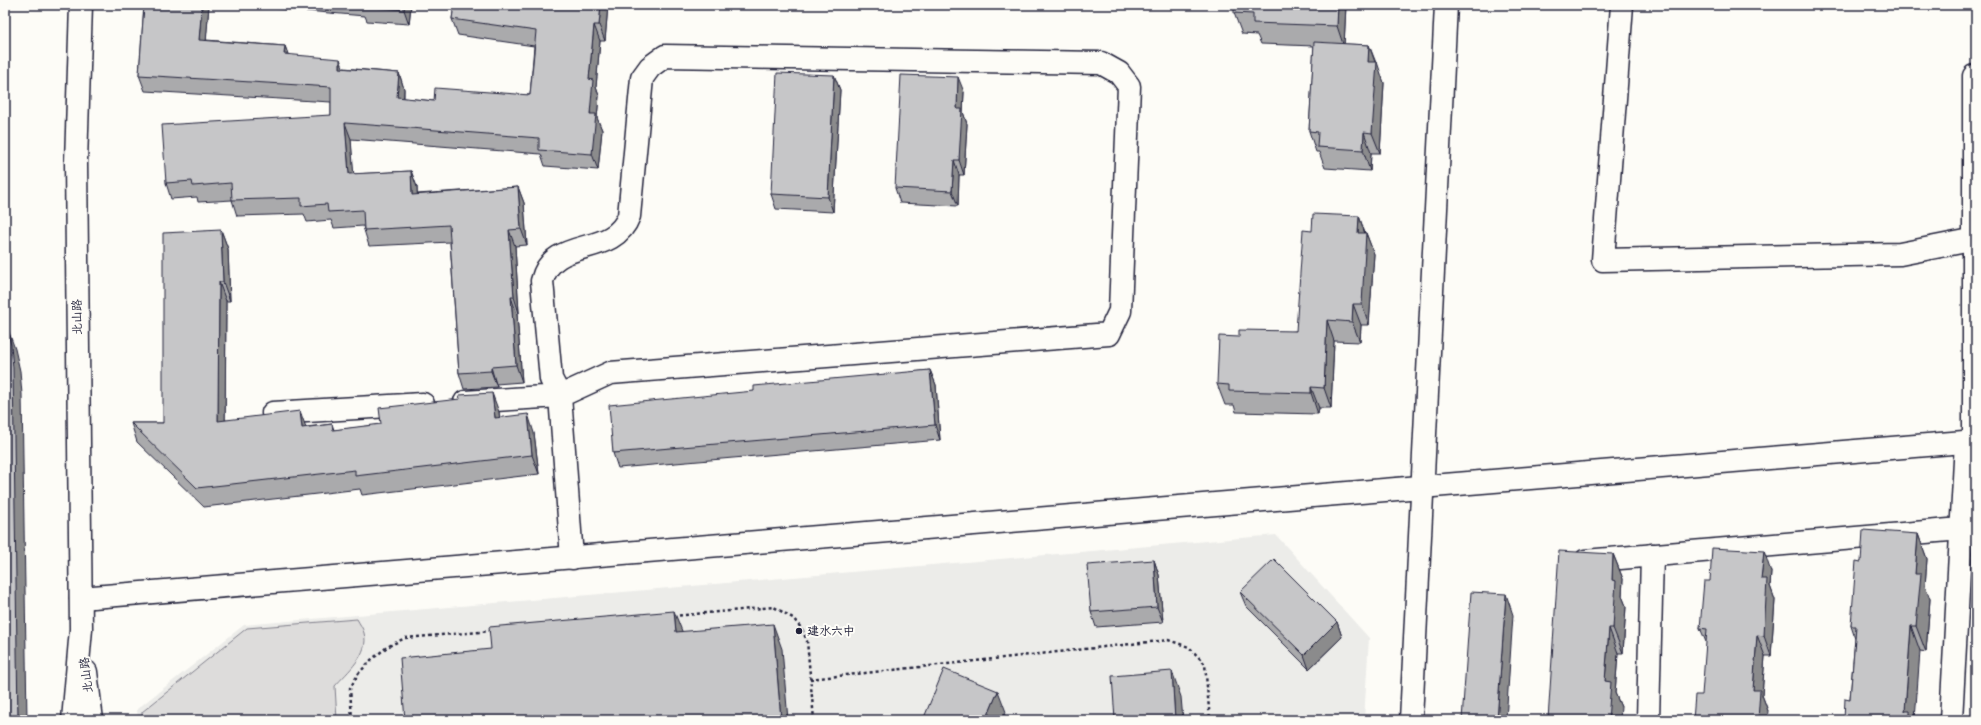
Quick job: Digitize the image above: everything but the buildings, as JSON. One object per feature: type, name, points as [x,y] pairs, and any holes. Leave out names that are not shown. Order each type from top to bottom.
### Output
[{"type":"street","name":"北山路","points":[[72,720],[81,629],[76,169],[80,5]]},
{"type":"street","points":[[1411,720],[1446,5]]},
{"type":"street","points":[[1622,5],[1603,260],[1900,254],[1975,239]]},
{"type":"street","points":[[273,414],[560,396],[610,373],[1109,334],[1120,311],[1129,86],[1119,73],[1101,63],[665,56],[650,67],[642,78],[629,216],[627,222],[615,235],[607,240],[559,255],[547,266],[542,280],[551,378],[560,396],[572,558]]},
{"type":"street","points":[[1951,720],[1961,529],[1972,442],[1975,239],[1974,76],[1976,76]]},
{"type":"street","points":[[81,598],[1972,442]]},
{"type":"street","points":[[1566,562],[1961,529]]},
{"type":"street","points":[[1648,720],[1652,555]]},
{"type":"street","name":"北山路","points":[[81,629],[92,720]]},
{"type":"path","points":[[672,616],[774,607],[793,618],[802,629],[807,641],[814,720]]},
{"type":"path","points":[[352,720],[350,688],[359,673],[386,647],[405,638],[499,630]]},
{"type":"path","points":[[810,679],[1168,640],[1189,647],[1205,664],[1210,720]]},
{"type":"shaded area","name":"建水六中","points":[[1276,535],[1369,638],[1364,720],[138,720],[137,709],[244,625]]},
{"type":"shaded area","points":[[357,619],[364,633],[364,648],[351,669],[335,686],[337,720],[142,720],[142,712],[247,628]]},
{"type":"place","name":"建水六中","points":[[799,631]]}]
